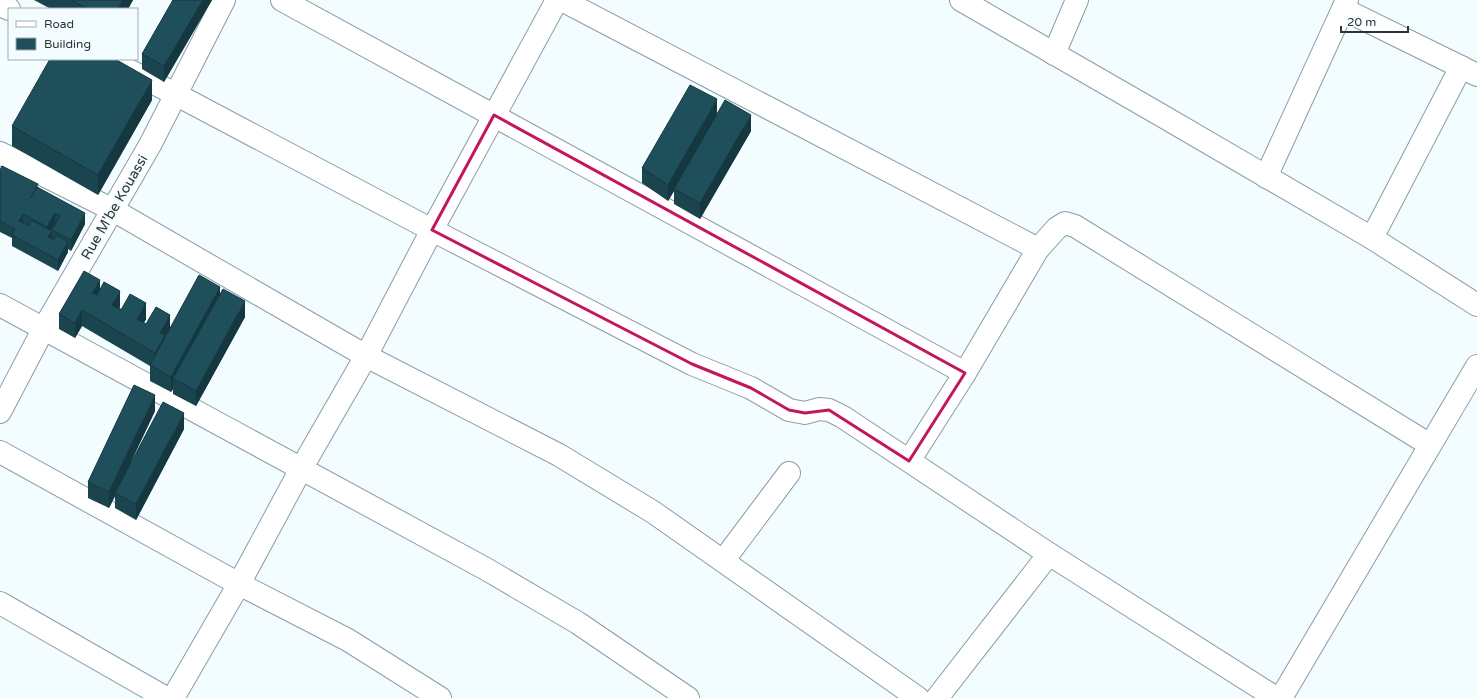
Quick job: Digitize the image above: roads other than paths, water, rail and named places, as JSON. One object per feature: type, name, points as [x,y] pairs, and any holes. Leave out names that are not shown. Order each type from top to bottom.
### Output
[{"type":"street","name":"Rue M'be Kouassi","points":[[0,412],[44,328],[150,145],[177,95],[224,0]]},
{"type":"street","points":[[282,0],[965,373]]},
{"type":"street","points":[[173,698],[239,584],[301,469],[366,356],[556,0]]},
{"type":"street","points":[[562,0],[1038,249]]},
{"type":"street","points":[[961,0],[1372,238],[1477,304]]},
{"type":"street","points":[[1054,54],[1078,0]]},
{"type":"street","points":[[1266,177],[1345,4],[1469,71],[1372,238]]},
{"type":"street","points":[[109,60],[432,230],[692,364],[751,388],[789,410],[805,413],[819,410],[829,410],[1049,554],[1276,698]]},
{"type":"street","points":[[0,153],[113,210],[366,356],[559,455],[653,512],[918,698]]},
{"type":"street","points":[[909,461],[965,373],[1038,249],[1057,228],[1065,223],[1075,226],[1430,445]]},
{"type":"street","points":[[0,305],[486,569],[578,622],[688,698]]},
{"type":"street","points":[[1281,698],[1477,366]]},
{"type":"street","points":[[0,452],[239,584],[348,640],[440,698]]},
{"type":"street","points":[[723,561],[789,473]]},
{"type":"street","points":[[937,698],[1049,554]]},
{"type":"street","points":[[0,603],[166,698]]}]
